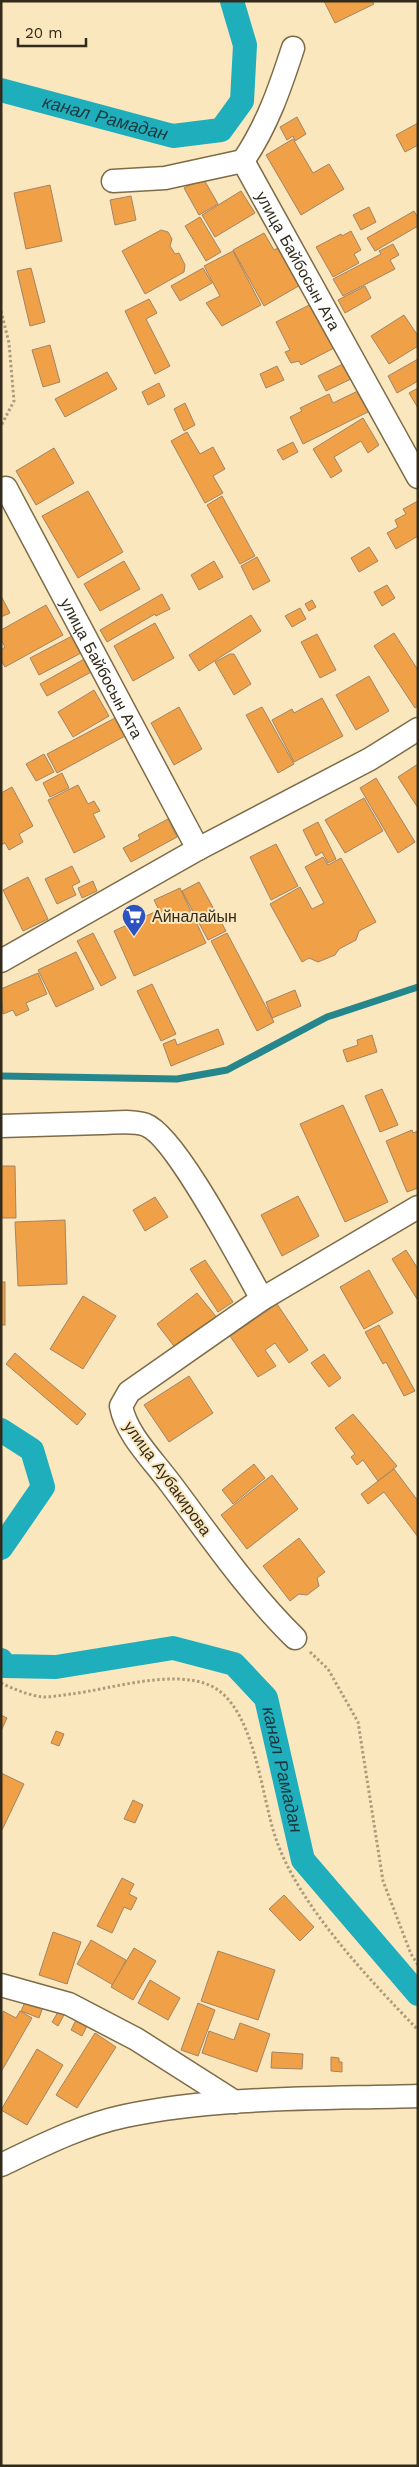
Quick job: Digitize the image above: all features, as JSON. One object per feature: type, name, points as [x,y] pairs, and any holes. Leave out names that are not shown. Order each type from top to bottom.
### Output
[{"type":"street","points":[[113,181],[165,178],[244,161],[273,108],[293,48]]},
{"type":"street","name":"улица Байбосын Ата","points":[[244,161],[418,477]]},
{"type":"street","name":"улица Байбосын Ата","points":[[6,488],[198,849]]},
{"type":"street","points":[[1,961],[198,849],[370,759],[418,729]]},
{"type":"street","points":[[1,1126],[118,1123],[146,1124],[156,1130],[167,1141],[197,1186],[262,1299]]},
{"type":"street","name":"улица Аубакирова","points":[[295,1638],[274,1617],[128,1427],[121,1406],[129,1392],[262,1299],[418,1207]]},
{"type":"street","points":[[1,1985],[69,2004],[136,2039],[235,2102]]},
{"type":"street","points":[[1,2164],[45,2144],[124,2116],[180,2107],[235,2102],[418,2096]]},
{"type":"path","points":[[1,311],[9,343],[14,402],[1,426]]},
{"type":"path","points":[[295,1638],[328,1669],[358,1722],[383,1881],[411,1954],[418,1965]]},
{"type":"path","points":[[1,1683],[17,1690],[44,1697],[163,1680],[192,1680],[219,1690],[233,1703],[242,1720],[260,1776],[276,1840],[304,1894],[383,1994],[418,2030]]},
{"type":"building","points":[[324,1],[372,1],[374,4],[335,23]]},
{"type":"building","points":[[297,117],[306,134],[295,141],[293,136],[287,140],[280,127]]},
{"type":"building","points":[[418,123],[418,145],[405,152],[396,135]]},
{"type":"building","points":[[293,139],[313,173],[329,164],[344,189],[301,215],[266,155]]},
{"type":"building","points":[[203,178],[218,204],[199,215],[184,188]]},
{"type":"building","points":[[50,185],[62,241],[26,249],[14,193]]},
{"type":"building","points":[[241,191],[255,213],[215,237],[202,215]]},
{"type":"building","points":[[131,196],[136,220],[115,225],[110,200]]},
{"type":"building","points":[[369,207],[376,222],[361,230],[353,215]]},
{"type":"building","points":[[414,211],[418,218],[418,226],[375,251],[367,238]]},
{"type":"building","points":[[200,217],[221,252],[206,261],[185,226]]},
{"type":"building","points":[[161,230],[168,232],[172,239],[170,246],[175,254],[179,253],[185,265],[184,272],[145,294],[122,251]]},
{"type":"building","points":[[351,231],[361,250],[354,254],[359,263],[333,277],[316,247]]},
{"type":"building","points":[[264,233],[274,250],[280,247],[302,284],[264,306],[233,250]]},
{"type":"building","points":[[393,244],[399,255],[390,260],[395,269],[343,296],[333,279],[381,254],[379,251]]},
{"type":"building","points":[[233,251],[261,305],[222,326],[206,303],[220,296],[204,266]]},
{"type":"building","points":[[31,268],[45,322],[30,326],[17,271]]},
{"type":"building","points":[[203,268],[212,283],[180,301],[171,286]]},
{"type":"building","points":[[365,286],[371,298],[345,313],[338,300]]},
{"type":"building","points":[[149,299],[157,313],[146,319],[170,366],[155,374],[125,311]]},
{"type":"building","points":[[313,303],[336,347],[301,365],[299,361],[291,363],[285,352],[290,350],[276,322]]},
{"type":"building","points":[[404,315],[418,336],[418,346],[389,364],[371,336]]},
{"type":"building","points":[[50,345],[60,382],[43,387],[32,350]]},
{"type":"building","points":[[418,359],[418,381],[397,393],[388,376]]},
{"type":"building","points":[[347,362],[355,377],[326,391],[318,376]]},
{"type":"building","points":[[277,366],[284,380],[266,388],[260,374]]},
{"type":"building","points":[[107,372],[117,389],[65,417],[55,399]]},
{"type":"building","points":[[159,383],[165,396],[148,405],[142,392]]},
{"type":"building","points":[[364,388],[374,409],[303,444],[290,417],[302,411],[300,408],[329,394],[333,403]]},
{"type":"building","points":[[418,388],[418,408],[409,393]]},
{"type":"building","points":[[185,403],[195,425],[184,431],[174,409]]},
{"type":"building","points":[[363,418],[379,445],[368,453],[361,441],[334,457],[342,471],[331,478],[313,449]]},
{"type":"building","points":[[187,432],[200,454],[213,447],[225,469],[213,476],[223,493],[205,503],[171,441]]},
{"type":"building","points":[[293,442],[298,452],[283,460],[277,450]]},
{"type":"building","points":[[54,448],[74,483],[36,505],[16,471]]},
{"type":"building","points":[[88,491],[123,552],[78,578],[42,516]]},
{"type":"building","points":[[222,496],[255,556],[240,564],[207,505]]},
{"type":"building","points":[[418,501],[418,536],[396,549],[387,533],[398,527],[395,520],[406,514],[403,509]]},
{"type":"building","points":[[369,547],[378,561],[359,572],[351,558]]},
{"type":"building","points":[[257,557],[270,581],[253,590],[241,566]]},
{"type":"building","points":[[124,561],[140,589],[100,611],[84,584]]},
{"type":"building","points":[[214,561],[223,577],[199,590],[191,575]]},
{"type":"building","points":[[387,585],[395,598],[382,606],[374,592]]},
{"type":"building","points":[[162,594],[170,609],[156,616],[155,614],[107,642],[100,630]]},
{"type":"building","points":[[1,596],[10,613],[1,617]]},
{"type":"building","points":[[312,600],[316,607],[309,611],[305,604]]},
{"type":"building","points":[[46,605],[63,635],[5,667],[1,660],[1,650],[5,647],[1,640],[1,630]]},
{"type":"building","points":[[300,608],[306,619],[292,627],[285,616]]},
{"type":"building","points":[[251,615],[261,631],[199,671],[189,655]]},
{"type":"building","points":[[155,623],[174,658],[133,681],[114,646]]},
{"type":"building","points":[[394,633],[418,670],[418,706],[415,708],[374,646]]},
{"type":"building","points":[[317,634],[336,670],[320,678],[301,642]]},
{"type":"building","points":[[72,636],[81,653],[39,675],[30,658]]},
{"type":"building","points":[[230,654],[234,654],[251,684],[234,695],[215,662]]},
{"type":"building","points":[[86,658],[93,671],[47,696],[40,684]]},
{"type":"building","points":[[369,676],[389,711],[356,730],[336,695]]},
{"type":"building","points":[[94,690],[109,716],[73,737],[58,712]]},
{"type":"building","points":[[322,698],[343,736],[294,762],[272,720],[292,709],[294,713]]},
{"type":"building","points":[[179,707],[202,749],[174,765],[151,723]]},
{"type":"building","points":[[262,707],[294,764],[278,773],[246,715]]},
{"type":"building","points":[[115,718],[125,736],[57,773],[47,754]]},
{"type":"building","points":[[44,754],[54,772],[36,781],[26,764]]},
{"type":"building","points":[[418,764],[418,808],[398,777]]},
{"type":"building","points":[[62,773],[69,788],[50,797],[43,783]]},
{"type":"building","points":[[376,778],[415,842],[398,853],[360,788]]},
{"type":"building","points":[[78,785],[88,804],[94,801],[100,811],[93,814],[105,837],[74,853],[48,800]]},
{"type":"building","points":[[12,787],[33,826],[19,834],[23,842],[9,850],[5,843],[1,845],[1,793]]},
{"type":"building","points":[[364,798],[383,831],[345,853],[325,820]]},
{"type":"building","points":[[168,819],[177,837],[131,862],[123,848],[140,839],[138,835]]},
{"type":"building","points":[[318,822],[336,859],[328,863],[322,852],[316,856],[303,830]]},
{"type":"building","points":[[276,844],[298,886],[271,900],[250,857]]},
{"type":"building","points":[[323,857],[328,865],[341,858],[376,922],[359,931],[356,940],[339,949],[335,955],[318,962],[309,958],[302,962],[270,904],[300,887],[312,909],[324,903],[305,867]]},
{"type":"building","points":[[72,866],[80,882],[72,886],[76,895],[57,904],[45,879]]},
{"type":"building","points":[[28,877],[48,919],[23,931],[3,890]]},
{"type":"building","points":[[93,881],[97,891],[82,898],[78,888]]},
{"type":"building","points":[[199,882],[226,931],[208,940],[182,891]]},
{"type":"building","points":[[180,888],[206,943],[134,976],[114,931],[159,910],[154,900]]},
{"type":"building","points":[[93,933],[116,978],[101,986],[77,941]]},
{"type":"building","points":[[227,933],[274,1022],[257,1031],[211,941]]},
{"type":"building","points":[[76,952],[94,989],[56,1007],[38,970]]},
{"type":"building","points":[[38,973],[47,994],[26,1003],[29,1010],[16,1016],[13,1010],[3,1014],[1,989]]},
{"type":"building","points":[[152,984],[176,1034],[161,1041],[137,991]]},
{"type":"building","points":[[295,990],[301,1006],[272,1018],[266,1002]]},
{"type":"building","points":[[218,1029],[224,1044],[171,1066],[163,1044],[175,1039],[177,1045]]},
{"type":"building","points":[[372,1035],[377,1052],[347,1062],[343,1050],[358,1045],[357,1040]]},
{"type":"building","points":[[382,1089],[398,1125],[380,1132],[365,1096]]},
{"type":"building","points":[[343,1105],[388,1202],[345,1222],[300,1124]]},
{"type":"building","points":[[412,1130],[413,1133],[418,1131],[418,1188],[407,1192],[386,1141]]},
{"type":"building","points":[[1,1166],[15,1166],[16,1218],[1,1218]]},
{"type":"building","points":[[298,1196],[319,1236],[282,1256],[261,1215]]},
{"type":"building","points":[[155,1197],[168,1217],[145,1231],[133,1210]]},
{"type":"building","points":[[65,1220],[67,1284],[18,1286],[15,1222]]},
{"type":"building","points":[[406,1250],[418,1269],[417,1299],[392,1259]]},
{"type":"building","points":[[205,1260],[233,1302],[218,1312],[190,1269]]},
{"type":"building","points":[[369,1270],[393,1313],[364,1329],[340,1287]]},
{"type":"building","points":[[1,1282],[5,1282],[5,1325],[1,1325]]},
{"type":"building","points":[[197,1293],[218,1319],[177,1350],[157,1324]]},
{"type":"building","points":[[83,1296],[116,1316],[83,1369],[50,1349]]},
{"type":"building","points":[[277,1304],[308,1350],[289,1363],[275,1343],[265,1350],[276,1366],[258,1377],[230,1336]]},
{"type":"building","points":[[379,1325],[415,1391],[404,1396],[386,1362],[383,1364],[365,1332]]},
{"type":"building","points":[[15,1353],[86,1414],[77,1425],[6,1364]]},
{"type":"building","points":[[324,1354],[341,1378],[329,1387],[311,1363]]},
{"type":"building","points":[[189,1376],[213,1413],[169,1442],[144,1405]]},
{"type":"building","points":[[353,1414],[397,1466],[378,1481],[363,1460],[357,1465],[351,1457],[355,1454],[335,1428]]},
{"type":"building","points":[[254,1464],[265,1478],[233,1504],[222,1490]]},
{"type":"building","points":[[394,1469],[418,1501],[418,1537],[384,1492],[368,1504],[361,1494]]},
{"type":"building","points":[[272,1475],[298,1509],[247,1549],[221,1515]]},
{"type":"building","points":[[299,1538],[325,1572],[317,1578],[319,1586],[307,1595],[299,1594],[290,1601],[263,1566]]},
{"type":"building","points":[[1,1715],[7,1718],[1,1731]]},
{"type":"building","points":[[56,1731],[64,1734],[59,1746],[51,1743]]},
{"type":"building","points":[[1,1773],[24,1784],[2,1830],[1,1830]]},
{"type":"building","points":[[133,1800],[143,1805],[135,1823],[124,1819]]},
{"type":"building","points":[[122,1878],[134,1884],[129,1894],[137,1898],[131,1910],[124,1907],[112,1933],[97,1926]]},
{"type":"building","points":[[284,1895],[314,1927],[300,1941],[269,1909]]},
{"type":"building","points":[[53,1932],[81,1942],[67,1984],[39,1975]]},
{"type":"building","points":[[91,1940],[126,1960],[113,1985],[77,1964]]},
{"type":"building","points":[[134,1948],[156,1961],[133,2000],[111,1987]]},
{"type":"building","points":[[218,1951],[275,1970],[258,2020],[201,2001]]},
{"type":"building","points":[[150,1980],[180,1998],[168,2020],[138,2003]]},
{"type":"building","points":[[26,2000],[43,2007],[39,2018],[21,2011]]},
{"type":"building","points":[[198,2003],[215,2010],[198,2056],[181,2050]]},
{"type":"building","points":[[3,2011],[16,2018],[20,2011],[32,2018],[1,2072]]},
{"type":"building","points":[[58,2012],[64,2015],[58,2026],[52,2022]]},
{"type":"building","points":[[76,2020],[87,2026],[82,2036],[71,2030]]},
{"type":"building","points":[[240,2023],[270,2034],[257,2072],[202,2053],[209,2031],[234,2040]]},
{"type":"building","points":[[95,2033],[116,2047],[77,2108],[56,2095]]},
{"type":"building","points":[[37,2049],[63,2065],[27,2125],[1,2110]]},
{"type":"building","points":[[272,2052],[303,2054],[302,2069],[271,2068]]},
{"type":"building","points":[[331,2057],[339,2058],[339,2062],[342,2062],[342,2072],[331,2071]]},
{"type":"waterway","name":"канал Рамадан","points":[[1,90],[173,136],[221,130],[242,101],[245,45],[232,1]]},
{"type":"waterway","points":[[1,1076],[177,1079],[227,1070],[327,1017],[418,987]]},
{"type":"waterway","name":"канал Рамадан","points":[[1,1430],[32,1450],[43,1487],[1,1548]]},
{"type":"waterway","name":"канал Рамадан","points":[[1,1660],[5,1666],[56,1667],[173,1648],[234,1664],[266,1698],[303,1860],[418,1994]]},
{"type":"place","name":"Айналайын","points":[[134,937]]}]
